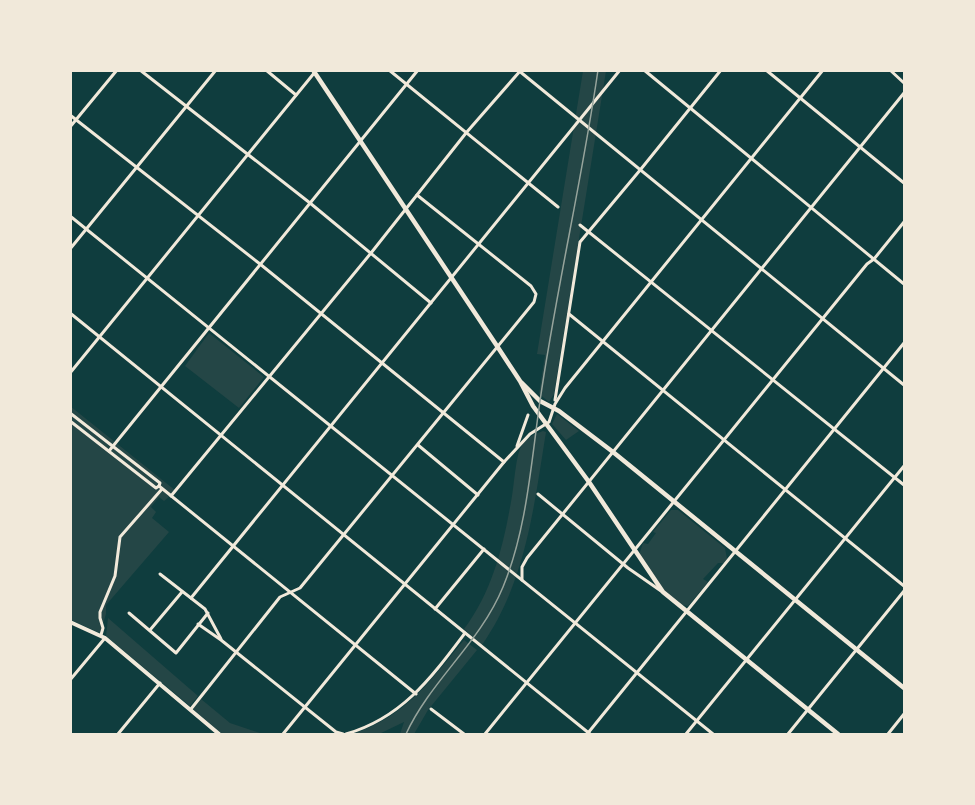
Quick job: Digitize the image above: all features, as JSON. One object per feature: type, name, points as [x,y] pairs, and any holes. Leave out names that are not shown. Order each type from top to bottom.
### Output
[{"type":"main road","points":[[315,71],[520,381],[533,406],[589,482],[663,592],[838,735]]},
{"type":"main road","points":[[520,381],[540,401],[554,406],[614,452],[904,688]]},
{"type":"street","points":[[70,127],[117,70]]},
{"type":"street","points":[[140,70],[310,203],[431,303]]},
{"type":"street","points":[[70,249],[216,70]]},
{"type":"street","points":[[266,70],[296,95]]},
{"type":"street","points":[[389,70],[558,207]]},
{"type":"street","points":[[109,451],[418,70]]},
{"type":"street","points":[[191,598],[620,70]]},
{"type":"street","points":[[644,70],[904,284]]},
{"type":"street","points":[[554,406],[580,242],[721,70]]},
{"type":"street","points":[[766,70],[904,183]]},
{"type":"street","points":[[283,735],[504,462],[530,434],[547,424],[564,388],[823,70]]},
{"type":"street","points":[[890,70],[904,83]]},
{"type":"street","points":[[70,373],[315,71]]},
{"type":"street","points":[[171,496],[519,71],[904,385]]},
{"type":"street","points":[[522,580],[524,562],[904,93]]},
{"type":"street","points":[[70,115],[260,264],[504,462]]},
{"type":"street","points":[[190,709],[280,597],[300,588],[530,308],[536,296],[531,286],[417,195]]},
{"type":"street","points":[[70,216],[713,735]]},
{"type":"street","points":[[485,735],[773,379],[904,222]]},
{"type":"street","points":[[580,225],[904,485]]},
{"type":"street","points":[[70,313],[588,734],[904,343]]},
{"type":"street","points":[[569,314],[904,586]]},
{"type":"street","points":[[70,413],[160,483],[160,487],[416,694]]},
{"type":"street","points":[[517,448],[528,415]]},
{"type":"street","points":[[70,421],[156,488],[160,487]]},
{"type":"street","points":[[418,445],[478,495]]},
{"type":"street","points":[[686,735],[904,466]]},
{"type":"street","points":[[71,680],[103,636],[100,612],[115,576],[120,537],[160,487]]},
{"type":"street","points":[[538,494],[624,564],[663,592]]},
{"type":"street","points":[[435,609],[484,549]]},
{"type":"street","points":[[160,574],[208,613],[221,640]]},
{"type":"street","points":[[150,630],[182,591]]},
{"type":"street","points":[[788,735],[904,591]]},
{"type":"street","points":[[129,613],[176,653],[208,613]]},
{"type":"street","points":[[70,622],[103,636],[219,735]]},
{"type":"street","points":[[198,624],[336,732],[345,735],[380,721],[416,694],[465,633]]},
{"type":"street","points":[[118,735],[160,683]]},
{"type":"street","points":[[431,709],[464,735]]},
{"type":"street","points":[[888,735],[904,714]]},
{"type":"shaded area","points":[[583,71],[606,71],[554,394],[549,402],[539,394],[545,355],[537,354]]},
{"type":"shaded area","points":[[209,333],[264,377],[239,408],[185,366]]},
{"type":"shaded area","points":[[70,406],[176,491],[164,501],[159,497],[151,507],[156,512],[152,518],[169,532],[106,605],[106,614],[100,633],[71,620]]},
{"type":"shaded area","points":[[557,414],[579,431],[566,440],[552,424]]},
{"type":"shaded area","points":[[543,431],[546,432],[526,543],[509,596],[482,645],[464,629],[483,599],[496,566],[509,514],[519,451],[528,439]]},
{"type":"shaded area","points":[[671,510],[678,510],[725,548],[727,559],[724,563],[718,563],[703,579],[708,582],[688,606],[672,600],[639,555],[643,543],[648,544],[656,533],[653,532]]},
{"type":"shaded area","points":[[108,618],[198,696],[190,706],[106,636]]},
{"type":"shaded area","points":[[464,640],[477,650],[428,710],[414,734],[400,734],[404,722],[379,734],[353,734],[388,717],[416,696]]},
{"type":"shaded area","points":[[201,699],[230,723],[263,734],[222,734],[193,709]]},
{"type":"railway","points":[[406,734],[428,696],[482,626],[503,587],[518,542],[527,496],[546,359],[598,70]]}]
